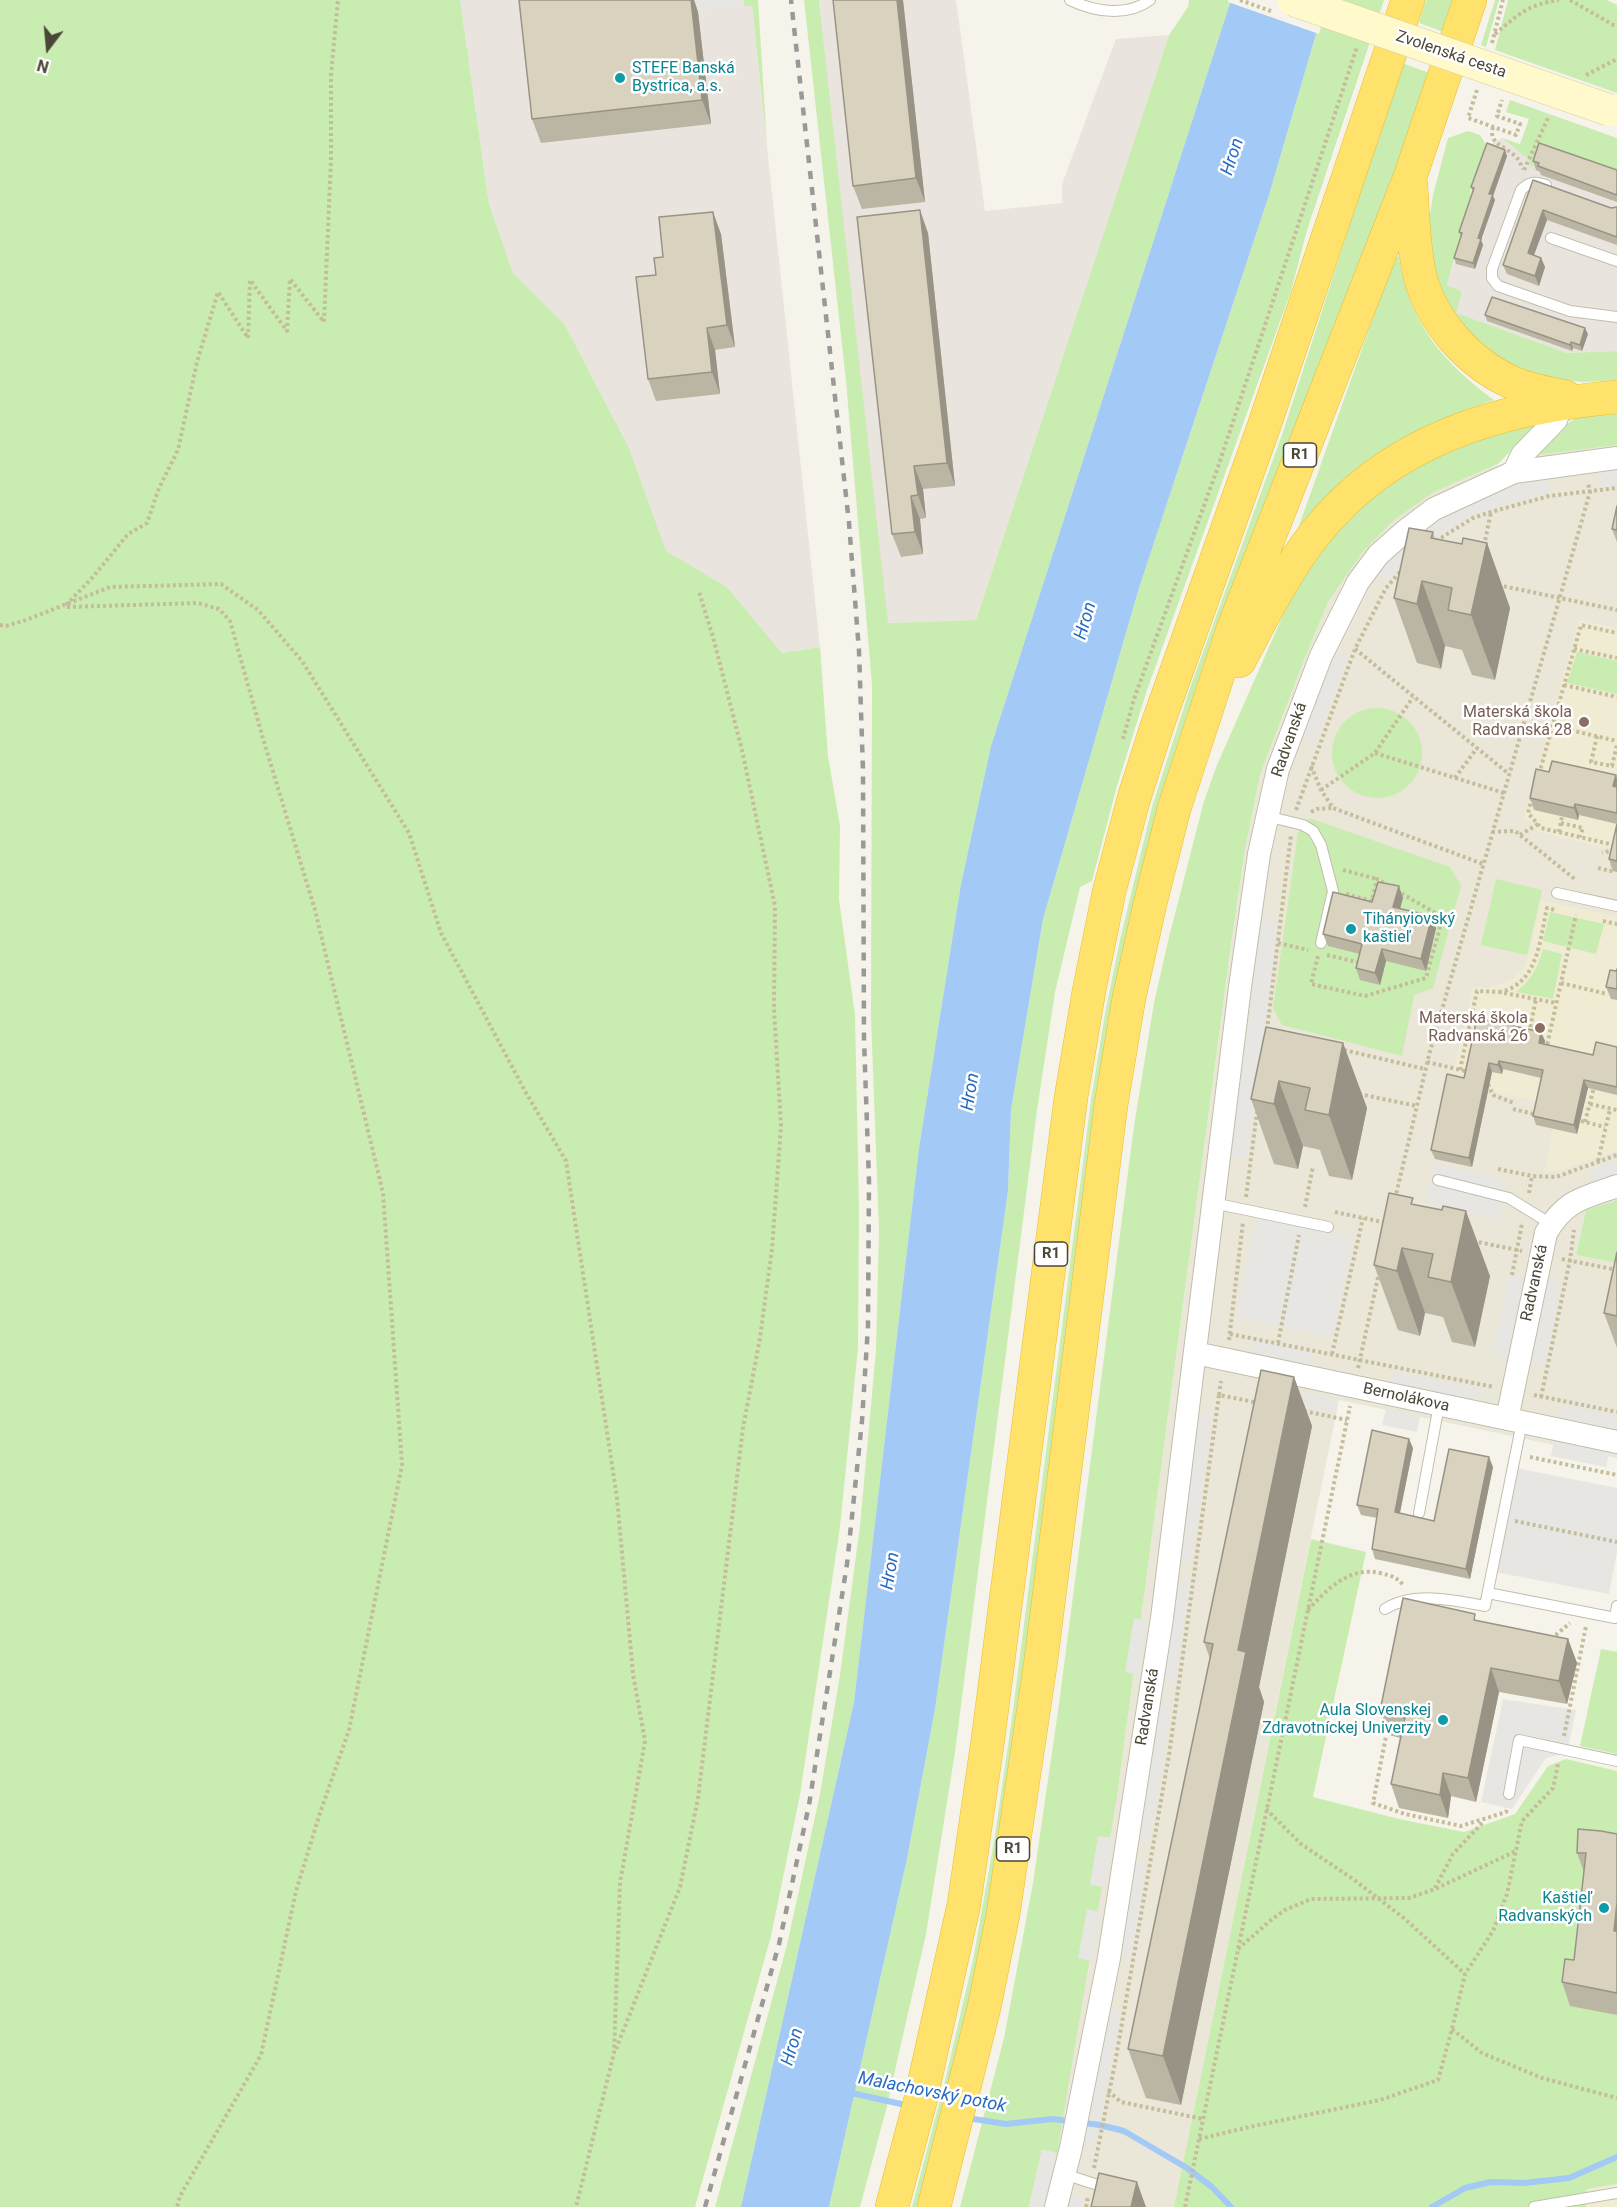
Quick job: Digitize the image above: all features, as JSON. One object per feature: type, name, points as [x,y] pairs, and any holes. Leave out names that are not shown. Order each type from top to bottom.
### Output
[{"type":"highway","name":"R1","points":[[892,2207],[918,2108],[964,1904],[988,1739],[1071,1097],[1109,892],[1134,798],[1157,726],[1264,426],[1408,0]]},
{"type":"highway","name":"R1","points":[[934,2207],[987,1997],[1017,1824],[1112,1105],[1130,998],[1174,808],[1237,618],[1410,177],[1470,0]]},
{"type":"highway","points":[[1410,177],[1415,249],[1421,278],[1433,308],[1447,329],[1459,344],[1491,372],[1533,390],[1571,401]]},
{"type":"highway","points":[[1197,735],[1314,535],[1344,502],[1377,473],[1444,436],[1482,421],[1522,410],[1571,401],[1617,397]]},
{"type":"main road","name":"Zvolenská cesta","points":[[1293,0],[1609,110]]},
{"type":"street","points":[[1514,472],[1522,455],[1571,401]]},
{"type":"street","name":"Radvanská","points":[[1056,2207],[1071,2148],[1109,1958],[1158,1641],[1240,987],[1266,816],[1278,769],[1338,618],[1371,564],[1404,531],[1434,509],[1514,472],[1617,458]]},
{"type":"street","name":"Radvanská","points":[[1515,1421],[1512,1391],[1546,1233],[1555,1217],[1566,1206],[1617,1186]]},
{"type":"street","name":"Bernolákova","points":[[1195,1353],[1617,1442]]},
{"type":"lane","points":[[1070,0],[1099,10],[1122,11],[1139,8],[1150,0]]},
{"type":"lane","points":[[1557,189],[1538,182],[1528,183],[1521,190],[1492,269],[1492,278],[1498,286],[1570,311],[1617,317]]},
{"type":"lane","points":[[1551,238],[1617,261]]},
{"type":"lane","points":[[1266,816],[1303,825],[1313,831],[1321,845],[1334,891],[1320,948]]},
{"type":"lane","points":[[1557,893],[1617,906]]},
{"type":"lane","points":[[1438,1180],[1493,1192],[1509,1198],[1551,1224]]},
{"type":"lane","points":[[1213,1203],[1328,1227]]},
{"type":"lane","points":[[1419,1513],[1439,1405]]},
{"type":"lane","points":[[1385,1609],[1395,1603],[1415,1599],[1457,1601],[1485,1606],[1516,1454],[1515,1421]]},
{"type":"lane","points":[[1488,1593],[1615,1618],[1617,1606]]},
{"type":"lane","points":[[1509,1794],[1519,1740],[1617,1761]]},
{"type":"lane","points":[[1064,2174],[1121,2193]]},
{"type":"lane","points":[[1534,2207],[1572,2204],[1617,2193]]},
{"type":"path","points":[[63,607],[93,577],[128,534],[147,523],[159,488],[178,450],[197,362],[218,292],[248,338],[250,280],[286,331],[290,279],[324,322],[331,160],[331,75],[338,0]]},
{"type":"path","points":[[1495,34],[1521,12],[1537,3],[1559,0]]},
{"type":"path","points":[[1570,0],[1617,27]]},
{"type":"path","points":[[1121,744],[1134,699],[1221,455],[1358,46]]},
{"type":"path","points":[[1502,103],[1497,116],[1520,124],[1516,135],[1493,127],[1491,134],[1494,140],[1516,156],[1524,170]]},
{"type":"path","points":[[1395,1202],[1425,1069],[1590,492]]},
{"type":"path","points":[[1481,558],[1491,512]]},
{"type":"path","points":[[1487,583],[1617,610]]},
{"type":"path","points":[[0,625],[6,626],[63,607],[110,587],[221,584],[258,610],[302,661],[409,833],[441,933],[525,1091],[566,1161],[617,1498],[633,1674],[645,1741],[620,1883],[614,2053]]},
{"type":"path","points":[[576,2207],[614,2053],[680,1887],[698,1798],[743,1428],[760,1338],[772,1250],[781,1126],[774,1009],[775,906],[742,750],[714,637],[699,592]]},
{"type":"path","points":[[63,607],[198,603],[219,609],[230,621],[315,910],[383,1193],[402,1465],[349,1730],[296,1891],[261,2055],[180,2196],[177,2207]]},
{"type":"path","points":[[1538,780],[1581,625],[1617,633]]},
{"type":"path","points":[[1355,649],[1509,774]]},
{"type":"path","points":[[1574,649],[1617,658]]},
{"type":"path","points":[[1564,685],[1617,697]]},
{"type":"path","points":[[1321,790],[1375,753],[1413,697]]},
{"type":"path","points":[[1553,726],[1597,736],[1617,743],[1611,769],[1591,762],[1597,736]]},
{"type":"path","points":[[1455,778],[1477,748]]},
{"type":"path","points":[[1375,753],[1504,793]]},
{"type":"path","points":[[1311,766],[1321,790],[1333,808],[1483,864]]},
{"type":"path","points":[[1534,791],[1528,813],[1541,828],[1614,845],[1613,850],[1602,853]]},
{"type":"path","points":[[1558,832],[1562,816]]},
{"type":"path","points":[[1560,823],[1583,828],[1580,837]]},
{"type":"path","points":[[1520,835],[1538,824]]},
{"type":"path","points":[[1492,832],[1515,831],[1583,886]]},
{"type":"path","points":[[1598,868],[1611,871],[1614,857]]},
{"type":"path","points":[[1320,948],[1311,984],[1365,996],[1426,978],[1440,927],[1437,914],[1377,879],[1339,869],[1334,891],[1372,901],[1377,879]]},
{"type":"path","points":[[1499,992],[1514,987],[1532,966],[1547,908]]},
{"type":"path","points":[[1545,1054],[1576,915]]},
{"type":"path","points":[[1278,943],[1320,948],[1362,963]]},
{"type":"path","points":[[1561,983],[1607,994]]},
{"type":"path","points":[[1460,1070],[1477,991],[1499,992],[1556,1004]]},
{"type":"path","points":[[1529,1033],[1536,999]]},
{"type":"path","points":[[1519,1030],[1549,1038]]},
{"type":"path","points":[[1267,1032],[1277,1034]]},
{"type":"path","points":[[1339,1049],[1425,1069]]},
{"type":"path","points":[[1427,1062],[1476,1074]]},
{"type":"path","points":[[1485,1076],[1493,1095],[1514,1103]]},
{"type":"path","points":[[1594,1086],[1583,1121],[1605,1127]]},
{"type":"path","points":[[1353,1093],[1417,1106]]},
{"type":"path","points":[[1590,1104],[1617,1110]]},
{"type":"path","points":[[1513,1109],[1538,1115]]},
{"type":"path","points":[[1597,1162],[1610,1109]]},
{"type":"path","points":[[1498,1169],[1532,1176],[1556,1177],[1617,1155]]},
{"type":"path","points":[[1278,1343],[1313,1166]]},
{"type":"path","points":[[1246,1194],[1258,1196]]},
{"type":"path","points":[[1305,1206],[1316,1208]]},
{"type":"path","points":[[1512,1275],[1526,1207]]},
{"type":"path","points":[[1328,1211],[1390,1224],[1392,1213]]},
{"type":"path","points":[[1332,1354],[1363,1218]]},
{"type":"path","points":[[1541,1397],[1575,1228]]},
{"type":"path","points":[[1470,1240],[1617,1270]]},
{"type":"path","points":[[1356,1375],[1380,1269]]},
{"type":"path","points":[[1230,1334],[1617,1412]]},
{"type":"path","points":[[1096,2152],[1115,2063],[1169,1755],[1221,1381]]},
{"type":"path","points":[[1219,1395],[1265,1404]]},
{"type":"path","points":[[1185,2207],[1351,1401]]},
{"type":"path","points":[[1300,1411],[1347,1420]]},
{"type":"path","points":[[1516,1454],[1617,1474]]},
{"type":"path","points":[[1503,1518],[1617,1542]]},
{"type":"path","points":[[1307,1610],[1322,1594],[1345,1577],[1368,1570],[1397,1577],[1415,1599]]},
{"type":"path","points":[[1544,1645],[1586,1613]]},
{"type":"path","points":[[1199,2139],[1380,2100],[1438,2080],[1465,1974],[1493,1931],[1507,1894],[1522,1821],[1553,1788],[1579,1661],[1586,1613]]},
{"type":"path","points":[[1568,1659],[1579,1661]]},
{"type":"path","points":[[1388,1724],[1373,1803],[1405,1814],[1461,1826],[1506,1812],[1509,1794]]},
{"type":"path","points":[[1266,1809],[1301,1844],[1405,1919],[1465,1974]]},
{"type":"path","points":[[1435,1889],[1453,1854],[1485,1820]]},
{"type":"path","points":[[1237,1949],[1270,1920],[1285,1910],[1311,1899],[1409,1898],[1435,1889],[1516,1851]]},
{"type":"path","points":[[1452,2029],[1482,2053],[1542,2078],[1617,2098]]},
{"type":"path","points":[[1108,2093],[1116,2096],[1121,2102],[1203,2119]]},
{"type":"shaded area","points":[[460,0],[743,0],[744,6],[752,5],[820,647],[782,653],[727,587],[666,552],[629,448],[565,325],[513,273],[489,204]]},
{"type":"shaded area","points":[[583,0],[743,0],[744,6],[585,21]]},
{"type":"shaded area","points":[[819,0],[956,0],[985,211],[1062,203],[1062,184],[1116,39],[1169,35],[976,620],[887,623]]},
{"type":"shaded area","points":[[1502,138],[1528,159],[1533,168],[1539,148],[1617,176],[1617,351],[1567,353],[1455,313],[1462,291],[1447,285],[1460,244],[1459,237],[1470,191],[1487,146]]},
{"type":"shaded area","points":[[1617,445],[1617,1200],[1586,1210],[1576,1255],[1617,1263],[1617,1458],[1339,1400],[1174,2207],[1042,2207],[1051,2168],[1117,1797],[1231,945],[1245,849],[1260,775],[1328,602],[1362,553],[1393,521],[1434,492],[1492,467],[1538,455]]},
{"type":"shaded area","points":[[1617,469],[1617,485],[1601,487],[1599,471]]},
{"type":"shaded area","points":[[1547,478],[1549,492],[1474,514],[1432,540],[1387,580],[1376,571],[1422,527],[1469,501]]},
{"type":"shaded area","name":"Materská škola Radvanská 28","points":[[1579,620],[1617,628],[1617,850],[1538,832],[1524,816]]},
{"type":"shaded area","points":[[1333,650],[1348,656],[1316,742],[1301,736]]},
{"type":"shaded area","name":"Materská škola Radvanská 26","points":[[1541,900],[1617,917],[1617,1151],[1545,1173],[1553,1129],[1536,1125],[1541,1102],[1451,1083],[1473,987],[1486,988],[1499,985],[1514,978],[1524,967],[1529,955]]},
{"type":"shaded area","points":[[1262,920],[1279,922],[1247,1158],[1230,1156]]},
{"type":"shaded area","points":[[1617,1160],[1617,1175],[1594,1183],[1589,1170]]},
{"type":"shaded area","points":[[1435,1164],[1506,1180],[1498,1219],[1426,1203]]},
{"type":"shaded area","points":[[1257,1216],[1354,1237],[1333,1338],[1235,1317]]},
{"type":"shaded area","points":[[1509,1273],[1524,1276],[1507,1357],[1492,1354]]},
{"type":"shaded area","points":[[1547,1280],[1562,1284],[1545,1365],[1530,1362]]},
{"type":"shaded area","points":[[1254,1340],[1311,1352],[1309,1366],[1251,1355]]},
{"type":"shaded area","points":[[1394,1370],[1480,1388],[1477,1402],[1391,1384]]},
{"type":"shaded area","points":[[1262,1384],[1336,1399],[1333,1413],[1259,1398]]},
{"type":"shaded area","points":[[1562,1404],[1617,1416],[1617,1431],[1559,1419]]},
{"type":"shaded area","points":[[1386,1409],[1420,1416],[1417,1432],[1382,1425]]},
{"type":"shaded area","points":[[1198,1414],[1212,1416],[1192,1560],[1177,1558]]},
{"type":"shaded area","points":[[1554,1441],[1609,1453],[1606,1467],[1551,1456]]},
{"type":"shaded area","points":[[1516,1468],[1617,1488],[1617,1552],[1609,1594],[1495,1572]]},
{"type":"shaded area","points":[[1175,1578],[1190,1580],[1175,1683],[1161,1681]]},
{"type":"shaded area","points":[[1134,1618],[1148,1621],[1139,1675],[1125,1672]]},
{"type":"shaded area","points":[[1159,1699],[1173,1702],[1149,1844],[1135,1841]]},
{"type":"shaded area","points":[[1503,1699],[1576,1710],[1567,1753],[1546,1758],[1512,1809],[1481,1802]]},
{"type":"shaded area","points":[[1098,1836],[1113,1838],[1105,1887],[1090,1885]]},
{"type":"shaded area","points":[[1133,1861],[1147,1863],[1130,1958],[1116,1956]]},
{"type":"shaded area","points":[[1087,1909],[1101,1912],[1092,1961],[1078,1958]]},
{"type":"shaded area","points":[[1106,2009],[1121,2012],[1094,2147],[1079,2144]]},
{"type":"shaded area","points":[[1042,2149],[1057,2153],[1045,2207],[1029,2207]]},
{"type":"shaded area","points":[[1617,2184],[1617,2207],[1586,2207],[1587,2189]]},
{"type":"shaded area","points":[[1071,2196],[1084,2198],[1082,2207],[1068,2207]]},
{"type":"green space","points":[[0,0],[460,0],[489,204],[513,273],[565,325],[629,448],[666,551],[727,587],[782,653],[820,647],[828,756],[840,826],[839,899],[855,1015],[859,1208],[858,1348],[840,1527],[800,1795],[771,1936],[695,2207],[0,2207]]},
{"type":"green space","points":[[743,0],[758,0],[767,146],[752,6],[744,6]]},
{"type":"green space","points":[[804,0],[819,0],[888,623],[976,620],[1169,35],[1188,7],[1189,0],[1231,0],[991,746],[961,884],[919,1148],[854,1702],[741,2207],[715,2207],[787,1945],[820,1794],[840,1675],[860,1526],[876,1350],[879,1230],[871,1017],[872,685],[846,381]]},
{"type":"green space","points":[[1326,0],[1384,0],[1307,230],[1291,291],[1147,690],[1117,786],[1092,881],[1080,887],[1055,992],[1037,1110],[955,1752],[926,1934],[886,2110],[860,2207],[829,2207],[907,1859],[935,1709],[1008,1191],[1011,1110],[1043,919],[1139,588],[1269,195]]},
{"type":"green space","points":[[1426,0],[1457,0],[1447,33],[1419,23]]},
{"type":"green space","points":[[1495,0],[1499,0],[1486,47],[1481,45]]},
{"type":"green space","points":[[1508,0],[1607,0],[1617,5],[1617,93],[1495,50]]},
{"type":"green space","points":[[1402,63],[1432,74],[1198,691],[1020,1718],[981,1962],[921,2207],[912,2207],[945,2081],[973,1960],[994,1842],[1091,1100],[1120,940],[1152,807],[1190,688],[1283,432]]},
{"type":"green space","points":[[1510,100],[1617,138],[1617,176],[1539,149],[1532,169],[1528,159],[1502,138],[1520,144],[1529,119],[1506,112]]},
{"type":"green space","points":[[1468,131],[1480,135],[1487,146],[1470,191],[1471,197],[1447,285],[1462,291],[1456,313],[1567,353],[1617,351],[1617,380],[1583,382],[1529,376],[1486,354],[1439,294],[1426,240],[1433,195],[1448,138]]},
{"type":"green space","points":[[1395,256],[1399,257],[1410,301],[1431,339],[1459,371],[1494,400],[1436,422],[1382,451],[1357,468],[1313,511],[1295,537]]},
{"type":"green space","points":[[1617,411],[1617,445],[1538,455],[1557,431],[1577,418],[1588,414]]},
{"type":"green space","points":[[1536,423],[1498,464],[1434,492],[1393,521],[1362,553],[1328,602],[1260,775],[1245,849],[1231,945],[1117,1797],[1057,2153],[1042,2150],[1029,2207],[960,2207],[1004,2038],[1033,1883],[1059,1704],[1134,1126],[1154,1003],[1204,801],[1217,765],[1292,595],[1313,559],[1363,501],[1445,447]]},
{"type":"green space","points":[[1577,652],[1617,661],[1617,694],[1567,683]]},
{"type":"green space","points":[[1377,708],[1394,712],[1409,721],[1418,736],[1422,753],[1418,770],[1409,785],[1394,794],[1377,798],[1360,794],[1345,785],[1336,770],[1332,753],[1336,736],[1345,721],[1360,712]]},
{"type":"green space","points":[[1309,818],[1450,867],[1461,886],[1433,988],[1414,995],[1402,1056],[1282,1025],[1273,1008],[1298,832]]},
{"type":"green space","points":[[1496,879],[1542,890],[1527,955],[1481,945]]},
{"type":"green space","points":[[1550,912],[1604,924],[1596,954],[1543,941]]},
{"type":"green space","points":[[1543,949],[1562,954],[1553,999],[1516,992],[1533,973]]},
{"type":"green space","points":[[1617,1200],[1617,1263],[1576,1255],[1586,1210]]},
{"type":"green space","points":[[1311,1539],[1366,1552],[1313,1797],[1399,1819],[1464,1832],[1515,1814],[1548,1766],[1566,1759],[1617,1771],[1617,2184],[1587,2189],[1586,2207],[1174,2207]]},
{"type":"green space","points":[[1601,1649],[1617,1652],[1617,1754],[1580,1746]]},
{"type":"water","name":"Hron","points":[[1231,0],[1326,0],[1269,195],[1139,588],[1043,919],[1011,1110],[1008,1191],[935,1709],[907,1859],[829,2207],[741,2207],[854,1702],[919,1148],[961,884],[991,746]]},
{"type":"pier","points":[[1228,0],[1329,0],[1319,34],[1228,2]]},
{"type":"building","name":"STEFE Banská Bystrica, a.s.","points":[[519,0],[691,0],[702,100],[532,119]]},
{"type":"building","points":[[833,0],[897,0],[916,178],[853,186]]},
{"type":"building","points":[[1487,143],[1505,150],[1489,194],[1493,194],[1478,238],[1481,239],[1473,263],[1454,258],[1462,233],[1459,232],[1474,188],[1471,187]]},
{"type":"building","points":[[1539,143],[1617,170],[1617,195],[1538,166],[1539,163],[1533,161]]},
{"type":"building","points":[[1533,180],[1611,208],[1617,207],[1617,237],[1543,210],[1528,253],[1541,258],[1535,276],[1503,265]]},
{"type":"building","points":[[920,210],[947,463],[914,466],[918,495],[911,496],[915,532],[892,534],[857,217]]},
{"type":"building","points":[[713,212],[727,325],[707,328],[712,372],[648,379],[636,277],[656,275],[654,258],[663,257],[659,217]]},
{"type":"building","points":[[1492,297],[1585,328],[1580,345],[1571,342],[1570,345],[1485,315]]},
{"type":"building","points":[[1617,506],[1617,530],[1612,529]]},
{"type":"building","points":[[1409,528],[1433,532],[1431,538],[1462,544],[1463,538],[1487,543],[1471,615],[1448,610],[1452,588],[1422,581],[1417,604],[1394,598]]},
{"type":"building","points":[[1552,761],[1616,775],[1613,786],[1617,787],[1617,813],[1575,804],[1574,808],[1530,798],[1536,769],[1549,772]]},
{"type":"building","points":[[1617,824],[1617,861],[1609,859]]},
{"type":"building","name":"Tihányiovský kaštieľ","points":[[1378,882],[1399,886],[1393,907],[1432,916],[1421,959],[1382,949],[1375,973],[1356,968],[1362,944],[1323,934],[1333,892],[1372,902]]},
{"type":"building","points":[[1617,969],[1617,989],[1606,987],[1610,970],[1616,971]]},
{"type":"building","points":[[1477,1018],[1541,1032],[1539,1043],[1593,1055],[1596,1042],[1617,1047],[1617,1087],[1584,1080],[1574,1125],[1533,1116],[1543,1070],[1499,1061],[1498,1065],[1489,1063],[1469,1158],[1431,1150],[1447,1074],[1464,1078]]},
{"type":"building","points":[[1266,1027],[1343,1043],[1329,1115],[1305,1110],[1310,1088],[1279,1081],[1274,1104],[1251,1099]]},
{"type":"building","points":[[1389,1193],[1413,1198],[1411,1204],[1442,1210],[1443,1206],[1466,1211],[1451,1282],[1428,1277],[1433,1254],[1402,1248],[1397,1271],[1374,1265]]},
{"type":"building","points":[[1617,1252],[1617,1316],[1604,1313]]},
{"type":"building","points":[[1261,1370],[1294,1377],[1238,1650],[1246,1652],[1163,2056],[1128,2049],[1213,1644],[1204,1642]]},
{"type":"building","points":[[1372,1430],[1409,1439],[1395,1512],[1434,1521],[1449,1449],[1489,1457],[1466,1569],[1372,1549],[1378,1509],[1357,1505]]},
{"type":"building","name":"Aula Slovenskej Zdravotníckej Univerzity","points":[[1403,1598],[1475,1614],[1474,1620],[1568,1639],[1559,1681],[1491,1668],[1468,1778],[1443,1773],[1440,1795],[1391,1784],[1405,1717],[1380,1711]]},
{"type":"building","name":"Kaštieľ Radvanských","points":[[1578,1829],[1617,1834],[1617,1902],[1614,1931],[1617,1931],[1617,1993],[1562,1982],[1565,1959],[1574,1960],[1586,1853],[1577,1853]]},
{"type":"building","points":[[1099,2173],[1137,2182],[1131,2207],[1091,2207]]},
{"type":"waterway","name":"Malachovský potok","points":[[847,2092],[910,2106]]},
{"type":"waterway","name":"Malachovský potok","points":[[967,2118],[1006,2124],[1053,2119],[1100,2125],[1124,2131],[1187,2168],[1212,2187],[1231,2207]]},
{"type":"waterway","name":"Malachovský potok","points":[[1432,2207],[1465,2188],[1491,2182],[1524,2183],[1569,2178],[1617,2157]]},
{"type":"railway","points":[[705,2207],[779,1944],[809,1805],[847,1564],[862,1421],[868,1326],[869,1181],[864,1040],[863,771],[859,651],[849,523],[791,0]]},
{"type":"place","name":"STEFE Banská Bystrica, a.s.","points":[[620,78]]},
{"type":"place","name":"Materská škola Radvanská 28","points":[[1584,722]]},
{"type":"place","name":"Tihányiovský kaštieľ","points":[[1351,929]]},
{"type":"place","name":"Materská škola Radvanská 26","points":[[1540,1028]]},
{"type":"place","name":"Aula Slovenskej Zdravotníckej Univerzity","points":[[1443,1720]]},
{"type":"place","name":"Kaštieľ Radvanských","points":[[1604,1908]]}]
